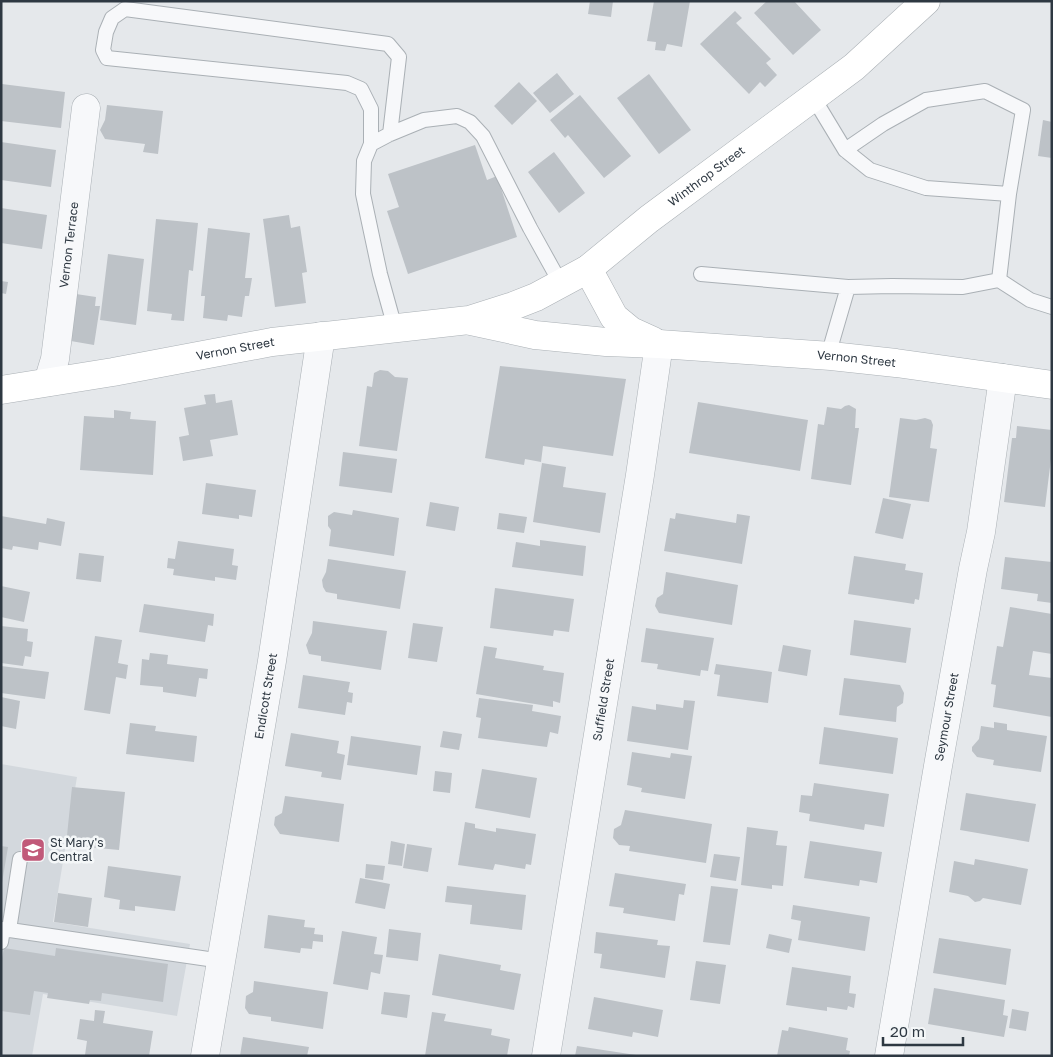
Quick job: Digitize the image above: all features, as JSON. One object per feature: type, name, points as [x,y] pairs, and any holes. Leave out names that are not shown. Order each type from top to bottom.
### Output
[{"type":"main road","name":"Winthrop Street","points":[[469,320],[513,306],[561,284],[588,269],[649,219],[854,67],[926,1]]},
{"type":"main road","points":[[588,269],[614,317],[631,331],[659,344]]},
{"type":"main road","name":"Vernon Street","points":[[1,390],[113,372],[272,342],[469,320],[535,335],[606,342],[831,356],[896,363],[1052,386]]},
{"type":"street","name":"Vernon Terrace","points":[[48,382],[55,359],[86,108]]},
{"type":"street","name":"Endicott Street","points":[[205,1056],[272,661],[321,336]]},
{"type":"street","name":"Suffield Street","points":[[546,1056],[640,475],[659,344]]},
{"type":"street","name":"Seymour Street","points":[[890,1056],[940,758],[981,532],[1003,378]]},
{"type":"lane","points":[[390,134],[398,57],[388,44],[125,9],[112,18],[106,32],[103,50],[108,58],[347,82],[361,89],[371,109],[371,144],[364,161],[364,194],[380,274],[395,328]]},
{"type":"lane","points":[[845,150],[883,124],[926,100],[985,91],[1023,110],[1009,194],[999,280]]},
{"type":"lane","points":[[812,97],[845,150],[870,170],[926,188],[1009,194]]},
{"type":"lane","points":[[371,144],[424,120],[456,116],[470,122],[483,136],[561,284]]},
{"type":"lane","points":[[700,274],[848,287],[963,287],[999,280],[1030,300],[1052,307]]},
{"type":"lane","points":[[831,356],[832,342],[848,287]]},
{"type":"lane","points":[[9,930],[20,859]]},
{"type":"lane","points":[[1,942],[3,929],[222,961]]},
{"type":"shaded area","name":"St Mary's Central","points":[[1,764],[77,777],[53,922],[190,944],[177,1016],[43,994],[32,1056],[1,1056]]},
{"type":"building","points":[[590,1],[613,1],[611,17],[588,14]]},
{"type":"building","points":[[654,1],[690,1],[682,47],[667,44],[665,51],[655,50],[656,42],[647,41]]},
{"type":"building","points":[[767,1],[794,1],[821,30],[793,55],[754,13]]},
{"type":"building","points":[[735,11],[742,18],[736,23],[771,59],[766,63],[777,75],[765,87],[760,82],[749,94],[700,44]]},
{"type":"building","points":[[557,73],[574,94],[550,113],[533,93]]},
{"type":"building","points":[[649,74],[691,130],[659,154],[617,98]]},
{"type":"building","points":[[519,82],[537,101],[512,125],[494,106]]},
{"type":"building","points":[[2,84],[65,92],[61,128],[1,121]]},
{"type":"building","points":[[580,95],[631,156],[604,178],[568,135],[565,138],[550,120]]},
{"type":"building","points":[[107,105],[163,111],[158,154],[143,152],[145,144],[105,139],[100,130],[105,120]]},
{"type":"building","points":[[1043,120],[1052,122],[1052,158],[1038,156]]},
{"type":"building","points":[[1,142],[56,150],[51,187],[1,180]]},
{"type":"building","points":[[475,145],[487,180],[497,176],[517,237],[408,274],[387,211],[399,207],[388,174]]},
{"type":"building","points":[[554,152],[585,193],[559,213],[528,172]]},
{"type":"building","points":[[1,208],[47,215],[42,249],[1,243]]},
{"type":"building","points":[[289,215],[291,228],[300,226],[307,272],[302,273],[306,303],[275,307],[263,219]]},
{"type":"building","points":[[156,219],[198,223],[193,271],[189,270],[184,321],[171,320],[172,314],[147,311]]},
{"type":"building","points":[[208,228],[250,233],[245,278],[252,278],[249,296],[245,296],[242,317],[228,315],[227,321],[203,318],[205,296],[201,296]]},
{"type":"building","points":[[108,254],[144,259],[136,325],[100,320]]},
{"type":"building","points":[[1,281],[8,282],[6,294],[1,293]]},
{"type":"building","points":[[76,294],[96,297],[95,306],[100,306],[94,345],[65,340]]},
{"type":"building","points":[[500,366],[626,379],[613,456],[543,446],[541,462],[525,459],[524,465],[485,458]]},
{"type":"building","points":[[380,370],[388,371],[395,377],[408,378],[397,451],[359,446],[367,386],[372,387],[374,373]]},
{"type":"building","points":[[215,394],[216,403],[232,400],[238,435],[210,440],[213,456],[183,461],[179,437],[189,435],[184,408],[206,404],[204,395]]},
{"type":"building","points":[[698,402],[808,420],[800,471],[689,453]]},
{"type":"building","points":[[849,405],[856,409],[855,428],[859,428],[851,485],[811,479],[818,424],[824,425],[827,407],[841,409]]},
{"type":"building","points":[[114,410],[131,412],[130,419],[156,421],[153,475],[80,470],[84,416],[114,418]]},
{"type":"building","points":[[900,418],[916,420],[925,418],[931,420],[933,425],[930,448],[937,449],[929,502],[889,497]]},
{"type":"building","points":[[1017,426],[1052,430],[1052,451],[1045,507],[1004,502],[1012,438],[1016,438]]},
{"type":"building","points":[[343,452],[397,459],[392,493],[339,486]]},
{"type":"building","points":[[542,463],[566,467],[563,487],[606,493],[600,533],[533,522]]},
{"type":"building","points":[[206,483],[256,490],[252,517],[239,515],[239,519],[202,514]]},
{"type":"building","points":[[883,498],[911,504],[903,539],[875,533]]},
{"type":"building","points":[[430,502],[459,507],[455,531],[426,526]]},
{"type":"building","points":[[353,510],[399,518],[394,556],[329,546],[331,530],[328,526],[328,516],[334,512],[352,515]]},
{"type":"building","points":[[499,513],[527,517],[524,533],[497,529]]},
{"type":"building","points":[[676,513],[736,523],[737,514],[750,516],[742,564],[664,551],[670,518],[675,519]]},
{"type":"building","points":[[1,516],[46,524],[47,518],[65,522],[61,546],[39,542],[38,550],[13,546],[12,550],[1,548]]},
{"type":"building","points":[[540,540],[586,546],[583,576],[512,567],[516,542],[540,546]]},
{"type":"building","points":[[178,541],[234,549],[232,565],[238,566],[236,580],[215,577],[215,581],[173,575],[174,569],[167,568],[168,558],[175,559]]},
{"type":"building","points":[[79,553],[104,556],[101,582],[76,579]]},
{"type":"building","points":[[854,556],[906,564],[905,570],[923,573],[919,600],[915,599],[914,604],[848,594]]},
{"type":"building","points":[[1005,557],[1052,562],[1052,603],[1037,601],[1038,594],[1001,589]]},
{"type":"building","points":[[328,559],[406,571],[400,609],[337,599],[337,594],[326,592],[322,580],[326,572]]},
{"type":"building","points":[[666,572],[738,585],[732,625],[659,613],[655,606],[657,598],[663,594]]},
{"type":"building","points":[[1,586],[30,592],[24,622],[1,617]]},
{"type":"building","points":[[495,588],[574,599],[569,632],[554,630],[553,636],[490,628]]},
{"type":"building","points":[[144,604],[214,614],[213,626],[208,625],[205,642],[139,632]]},
{"type":"building","points":[[1010,607],[1052,614],[1052,654],[1033,651],[1029,675],[1052,678],[1052,717],[993,707],[996,685],[991,684],[997,646],[1003,647]]},
{"type":"building","points":[[854,620],[911,628],[906,663],[850,655]]},
{"type":"building","points":[[313,621],[387,631],[381,670],[321,661],[321,656],[309,654],[306,645],[312,633]]},
{"type":"building","points":[[413,623],[443,627],[437,662],[408,658]]},
{"type":"building","points":[[1,626],[28,629],[27,641],[33,642],[31,657],[25,656],[23,666],[1,663]]},
{"type":"building","points":[[646,628],[714,638],[708,671],[701,670],[700,676],[657,669],[658,664],[641,662]]},
{"type":"building","points":[[95,636],[122,640],[118,663],[128,665],[126,679],[116,677],[110,714],[84,710]]},
{"type":"building","points":[[783,645],[811,650],[807,676],[778,671]]},
{"type":"building","points":[[484,646],[497,648],[495,658],[544,666],[543,670],[564,673],[560,703],[553,701],[553,707],[476,694]]},
{"type":"building","points":[[150,653],[168,655],[167,664],[208,669],[207,679],[199,678],[196,697],[163,692],[163,687],[140,685],[142,659],[149,660]]},
{"type":"building","points":[[716,664],[772,672],[768,703],[717,696],[720,675],[714,674]]},
{"type":"building","points":[[1,666],[49,672],[45,699],[1,693]]},
{"type":"building","points":[[303,675],[350,682],[348,692],[353,693],[352,703],[347,702],[345,715],[298,708]]},
{"type":"building","points":[[844,678],[900,685],[904,693],[903,703],[897,707],[896,722],[839,715]]},
{"type":"building","points":[[1,697],[20,701],[16,729],[1,726]]},
{"type":"building","points":[[479,698],[533,705],[532,711],[561,716],[558,734],[550,732],[547,747],[478,738],[481,718],[476,717]]},
{"type":"building","points":[[684,700],[695,701],[688,750],[627,741],[632,706],[656,710],[656,704],[683,708]]},
{"type":"building","points":[[994,722],[1007,724],[1007,730],[1047,736],[1041,772],[993,765],[994,760],[977,757],[972,751],[972,747],[979,739],[981,726],[994,728]]},
{"type":"building","points":[[130,723],[156,726],[155,731],[197,736],[194,762],[126,754]]},
{"type":"building","points":[[824,727],[898,738],[893,774],[819,764]]},
{"type":"building","points":[[443,731],[462,734],[459,750],[440,747]]},
{"type":"building","points":[[291,733],[339,741],[337,753],[345,755],[341,780],[321,777],[322,772],[285,766]]},
{"type":"building","points":[[351,736],[421,746],[417,775],[347,765]]},
{"type":"building","points":[[632,752],[670,758],[671,753],[692,756],[685,799],[641,792],[642,788],[627,785]]},
{"type":"building","points":[[482,769],[537,778],[530,818],[475,808]]},
{"type":"building","points":[[435,771],[452,773],[450,793],[433,791]]},
{"type":"building","points":[[814,783],[889,794],[884,827],[865,824],[864,830],[809,821],[810,814],[799,812],[801,795],[812,796]]},
{"type":"building","points":[[72,787],[125,792],[119,850],[66,845]]},
{"type":"building","points":[[966,793],[1036,804],[1029,842],[960,830]]},
{"type":"building","points":[[285,796],[344,804],[339,842],[280,834],[274,825],[275,817],[282,813]]},
{"type":"building","points":[[625,810],[712,824],[706,863],[629,851],[630,846],[619,845],[613,838],[614,829],[621,825]]},
{"type":"building","points":[[465,822],[475,824],[475,828],[496,832],[496,828],[536,834],[531,865],[526,864],[525,869],[495,864],[493,870],[458,865]]},
{"type":"building","points":[[747,827],[778,831],[776,845],[787,846],[783,886],[772,885],[772,889],[741,885]]},
{"type":"building","points":[[391,841],[405,844],[402,866],[388,864]]},
{"type":"building","points":[[810,841],[882,852],[877,883],[860,880],[859,886],[804,878]]},
{"type":"building","points":[[407,844],[432,848],[428,872],[403,868]]},
{"type":"building","points":[[1,846],[8,847],[2,883],[1,883]]},
{"type":"building","points":[[714,854],[740,857],[736,881],[710,877]]},
{"type":"building","points":[[975,859],[1028,869],[1021,905],[983,898],[975,902],[968,896],[949,892],[954,861],[974,865]]},
{"type":"building","points":[[366,864],[385,866],[383,880],[365,878]]},
{"type":"building","points":[[108,866],[181,876],[175,911],[135,906],[135,911],[119,909],[120,900],[104,897]]},
{"type":"building","points":[[615,873],[686,884],[684,895],[679,894],[675,921],[623,913],[624,908],[609,906]]},
{"type":"building","points":[[360,878],[390,884],[385,909],[355,903]]},
{"type":"building","points":[[447,886],[526,895],[522,930],[470,924],[472,905],[445,902]]},
{"type":"building","points":[[711,886],[738,889],[730,945],[703,942]]},
{"type":"building","points":[[58,893],[92,898],[88,927],[54,922]]},
{"type":"building","points":[[793,905],[870,917],[865,951],[798,940],[801,921],[791,919]]},
{"type":"building","points":[[268,915],[305,920],[304,927],[315,928],[314,934],[323,935],[323,942],[313,941],[312,949],[301,948],[300,953],[264,948]]},
{"type":"building","points":[[389,929],[421,933],[418,961],[386,957]]},
{"type":"building","points":[[342,931],[377,937],[374,954],[383,955],[380,974],[371,972],[368,990],[333,984]]},
{"type":"building","points":[[596,932],[658,940],[657,945],[670,946],[665,978],[600,968],[602,954],[594,953]]},
{"type":"building","points":[[769,934],[792,939],[789,953],[766,948]]},
{"type":"building","points":[[939,938],[1011,949],[1006,985],[933,973]]},
{"type":"building","points":[[4,948],[55,956],[56,948],[168,964],[163,1002],[102,993],[101,1001],[90,1000],[89,1004],[47,998],[48,993],[34,991],[30,1015],[1,1011],[1,963]]},
{"type":"building","points":[[439,954],[501,965],[500,970],[521,974],[514,1010],[432,995]]},
{"type":"building","points":[[696,961],[726,965],[720,1004],[690,1000]]},
{"type":"building","points":[[792,967],[851,976],[849,993],[856,994],[854,1008],[848,1006],[847,1010],[827,1007],[827,1011],[786,1005]]},
{"type":"building","points":[[254,981],[328,992],[323,1029],[271,1021],[271,1017],[249,1014],[245,1008],[246,996],[253,992]]},
{"type":"building","points":[[934,988],[1005,1000],[1003,1015],[1008,1016],[1004,1037],[928,1024]]},
{"type":"building","points":[[384,992],[410,995],[407,1018],[381,1014]]},
{"type":"building","points":[[594,997],[663,1010],[658,1037],[633,1032],[632,1037],[588,1029]]},
{"type":"building","points":[[1012,1009],[1029,1012],[1026,1031],[1009,1028]]},
{"type":"building","points":[[95,1010],[105,1011],[103,1023],[153,1031],[149,1056],[85,1055],[87,1041],[77,1039],[80,1019],[94,1021]]},
{"type":"building","points":[[432,1012],[446,1014],[444,1021],[492,1029],[491,1035],[510,1039],[507,1056],[425,1056]]},
{"type":"building","points":[[789,1027],[848,1038],[846,1050],[850,1051],[849,1056],[777,1056],[782,1030],[788,1031]]},
{"type":"building","points":[[243,1037],[309,1047],[307,1056],[240,1056]]},
{"type":"building","points":[[577,1046],[636,1055],[636,1056],[575,1056]]},
{"type":"place","name":"St Mary's Central","points":[[33,850]]}]
